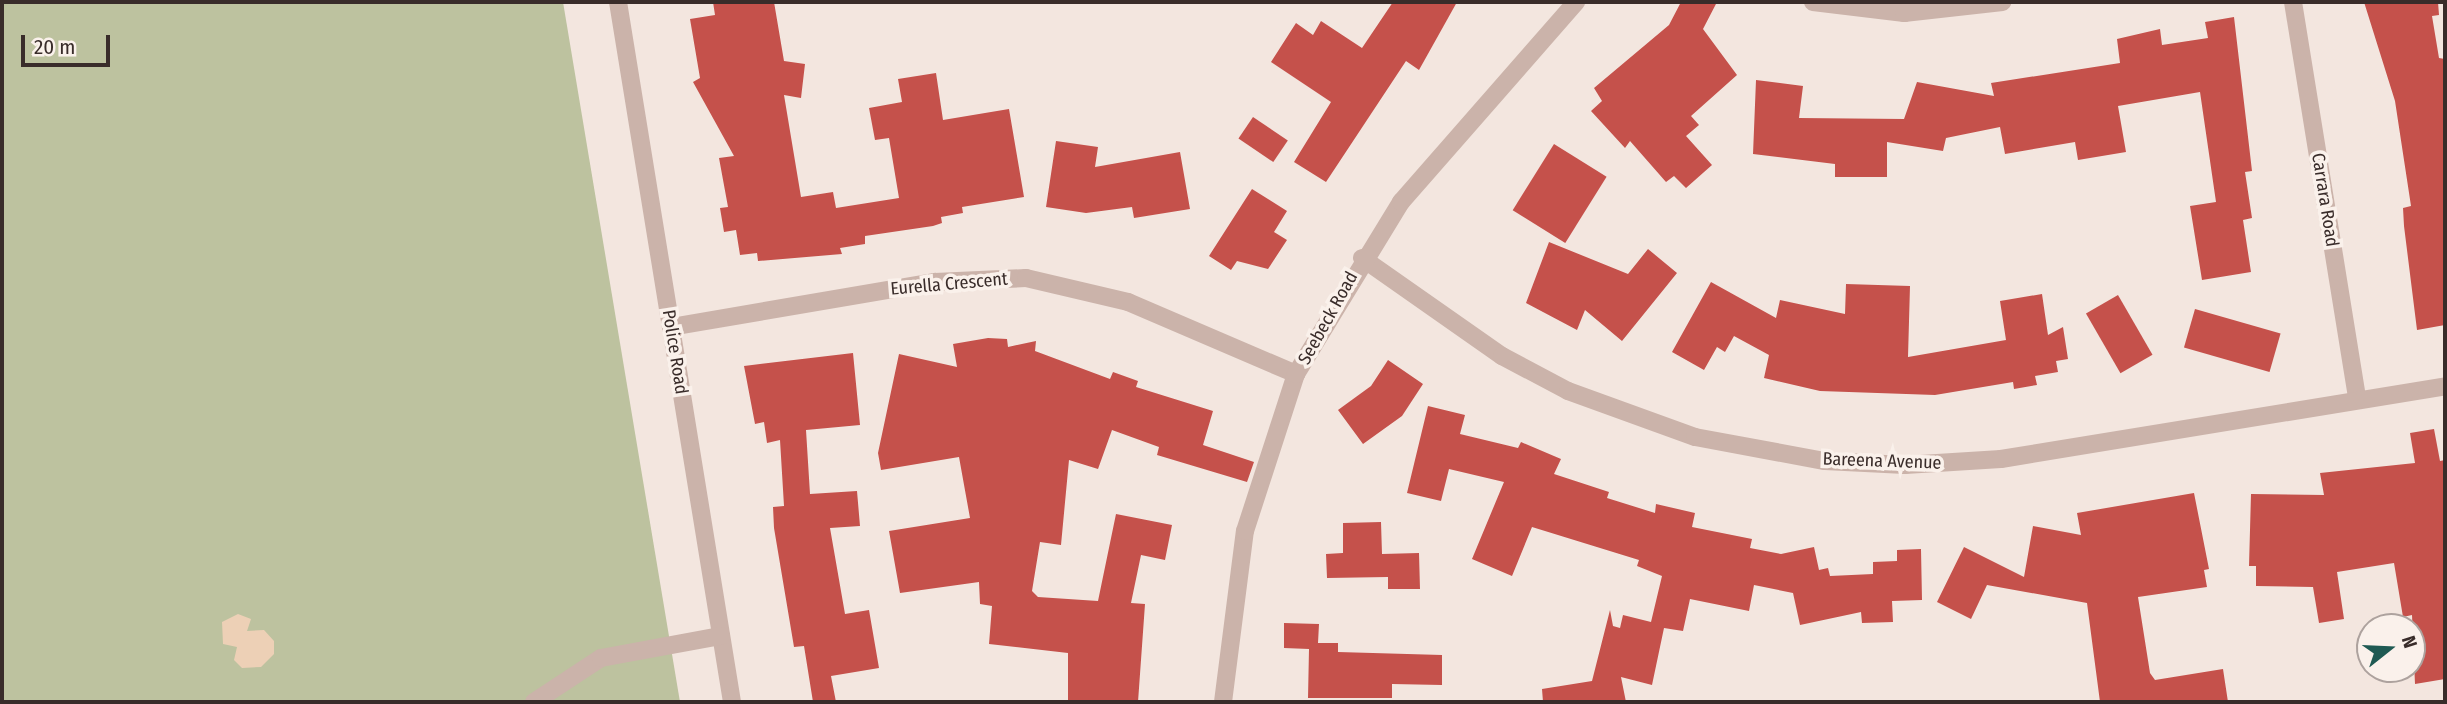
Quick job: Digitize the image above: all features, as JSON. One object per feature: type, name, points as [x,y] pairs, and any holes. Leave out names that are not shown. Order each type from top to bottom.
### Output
[{"type":"street","name":"Police Road","points":[[618,2],[732,702]]},
{"type":"street","name":"Seebeck Road","points":[[1223,702],[1245,531],[1296,374],[1362,258],[1401,202],[1576,2]]},
{"type":"street","points":[[1813,2],[1885,13],[2002,2]]},
{"type":"street","name":"Carrara Road","points":[[2293,2],[2357,399]]},
{"type":"street","name":"Bareena Avenue","points":[[1362,258],[1502,356],[1568,391],[1695,437],[1825,461],[1930,465],[2001,459],[2445,386]]},
{"type":"street","name":"Eurella Crescent","points":[[671,327],[935,282],[1026,278],[1128,302],[1296,374]]},
{"type":"street","points":[[534,702],[601,658],[721,636]]},
{"type":"green space","points":[[2,2],[563,2],[680,702],[2,702]]},
{"type":"sand","points":[[238,614],[251,619],[247,631],[264,630],[274,641],[274,654],[261,667],[242,668],[234,660],[237,647],[223,644],[222,622]]},
{"type":"building","points":[[713,2],[774,2],[784,61],[805,64],[801,98],[784,95],[801,197],[833,192],[836,208],[899,198],[889,138],[875,140],[869,108],[902,102],[898,79],[936,73],[943,120],[1009,109],[1024,197],[962,207],[963,213],[941,217],[942,223],[933,226],[865,236],[865,244],[840,248],[842,254],[758,261],[757,253],[740,255],[736,230],[724,232],[720,208],[728,207],[719,158],[734,156],[693,82],[700,78],[690,19],[715,15]]},
{"type":"building","points":[[1393,2],[1457,2],[1419,70],[1406,61],[1326,182],[1294,162],[1331,102],[1271,62],[1296,23],[1313,35],[1321,21],[1362,48]]},
{"type":"building","points":[[1681,2],[1717,2],[1703,29],[1737,75],[1691,116],[1699,125],[1686,136],[1712,165],[1686,188],[1674,176],[1666,182],[1630,141],[1625,148],[1591,111],[1602,101],[1594,88],[1669,25]]},
{"type":"building","points":[[2364,2],[2438,2],[2439,15],[2432,16],[2439,58],[2445,59],[2445,325],[2417,330],[2403,208],[2411,206],[2395,101]]},
{"type":"building","points":[[2234,17],[2252,171],[2245,172],[2252,218],[2243,220],[2251,272],[2202,280],[2190,206],[2216,202],[2200,92],[2118,106],[2126,152],[2078,160],[2075,142],[2005,154],[2000,127],[1946,138],[1943,151],[1887,142],[1887,177],[1835,177],[1835,164],[1753,154],[1756,80],[1803,86],[1799,118],[1904,119],[1917,82],[1994,96],[1991,83],[2120,63],[2117,39],[2160,29],[2162,45],[2208,38],[2205,22]]},
{"type":"building","points":[[1253,117],[1288,140],[1273,162],[1238,139]]},
{"type":"building","points":[[1056,141],[1098,147],[1095,167],[1180,152],[1190,209],[1134,218],[1132,207],[1086,213],[1046,207]]},
{"type":"building","points":[[1554,144],[1607,177],[1565,243],[1513,210]]},
{"type":"building","points":[[1252,189],[1287,211],[1274,232],[1287,240],[1268,269],[1237,261],[1231,270],[1209,256]]},
{"type":"building","points":[[1549,242],[1628,274],[1648,249],[1677,273],[1622,341],[1585,310],[1577,330],[1526,303]]},
{"type":"building","points":[[1711,282],[1776,318],[1780,300],[1845,314],[1846,284],[1910,286],[1908,357],[2006,340],[2000,301],[2042,294],[2048,335],[2063,327],[2068,359],[2056,361],[2058,372],[2035,376],[2037,385],[2014,389],[2013,382],[1935,395],[1820,391],[1764,378],[1769,355],[1734,336],[1725,352],[1717,347],[1704,370],[1672,352]]},
{"type":"building","points":[[2118,295],[2152,355],[2120,373],[2086,314]]},
{"type":"building","points":[[2195,309],[2281,334],[2270,372],[2184,347]]},
{"type":"building","points":[[988,338],[1007,339],[1008,347],[1036,341],[1035,351],[1110,379],[1113,372],[1138,381],[1136,387],[1213,411],[1203,445],[1254,462],[1247,482],[1157,455],[1159,447],[1112,430],[1098,469],[1069,460],[1061,545],[1040,542],[1032,591],[1038,597],[1098,601],[1116,514],[1172,525],[1165,560],[1141,555],[1131,603],[1145,604],[1138,702],[1068,702],[1068,653],[989,644],[992,606],[980,604],[979,582],[900,593],[889,531],[970,518],[959,457],[881,470],[878,453],[899,354],[957,367],[953,344]]},
{"type":"building","points":[[853,353],[860,425],[806,430],[810,494],[857,491],[860,526],[830,528],[845,614],[869,610],[879,668],[831,676],[836,702],[813,702],[804,646],[794,647],[774,528],[773,507],[784,506],[780,440],[767,443],[764,422],[755,424],[744,366]]},
{"type":"building","points":[[1388,360],[1423,384],[1402,416],[1363,444],[1338,410],[1371,386]]},
{"type":"building","points":[[1428,406],[1465,415],[1460,434],[1518,448],[1521,442],[1561,459],[1554,474],[1609,492],[1607,498],[1655,513],[1656,504],[1695,513],[1692,527],[1752,539],[1750,548],[1781,554],[1814,547],[1819,570],[1828,568],[1830,576],[1873,574],[1873,562],[1897,561],[1897,550],[1921,549],[1922,600],[1892,601],[1893,622],[1862,623],[1861,612],[1800,625],[1793,593],[1754,585],[1749,611],[1690,599],[1683,631],[1664,628],[1652,685],[1621,677],[1626,702],[1543,702],[1542,689],[1592,681],[1610,610],[1613,626],[1620,628],[1623,615],[1651,622],[1662,576],[1637,566],[1639,560],[1532,527],[1512,576],[1472,559],[1504,482],[1449,469],[1441,501],[1407,493]]},
{"type":"building","points":[[2434,429],[2440,461],[2445,460],[2445,679],[2426,682],[2426,613],[2402,613],[2394,563],[2337,572],[2344,619],[2319,623],[2313,587],[2256,586],[2256,566],[2249,566],[2251,494],[2324,495],[2320,473],[2415,463],[2410,433]]},
{"type":"building","points":[[2194,493],[2209,569],[2204,570],[2207,587],[2138,597],[2150,673],[2155,680],[2223,669],[2228,702],[2100,702],[2087,603],[1987,585],[1971,619],[1937,602],[1964,547],[2024,577],[2033,526],[2081,535],[2077,513]]},
{"type":"building","points":[[1381,522],[1382,554],[1419,553],[1420,589],[1388,589],[1388,577],[1327,578],[1326,554],[1343,553],[1343,523]]},
{"type":"building","points":[[1284,623],[1319,624],[1318,643],[1338,643],[1338,652],[1442,655],[1442,685],[1392,684],[1392,698],[1308,698],[1309,649],[1284,648]]}]
